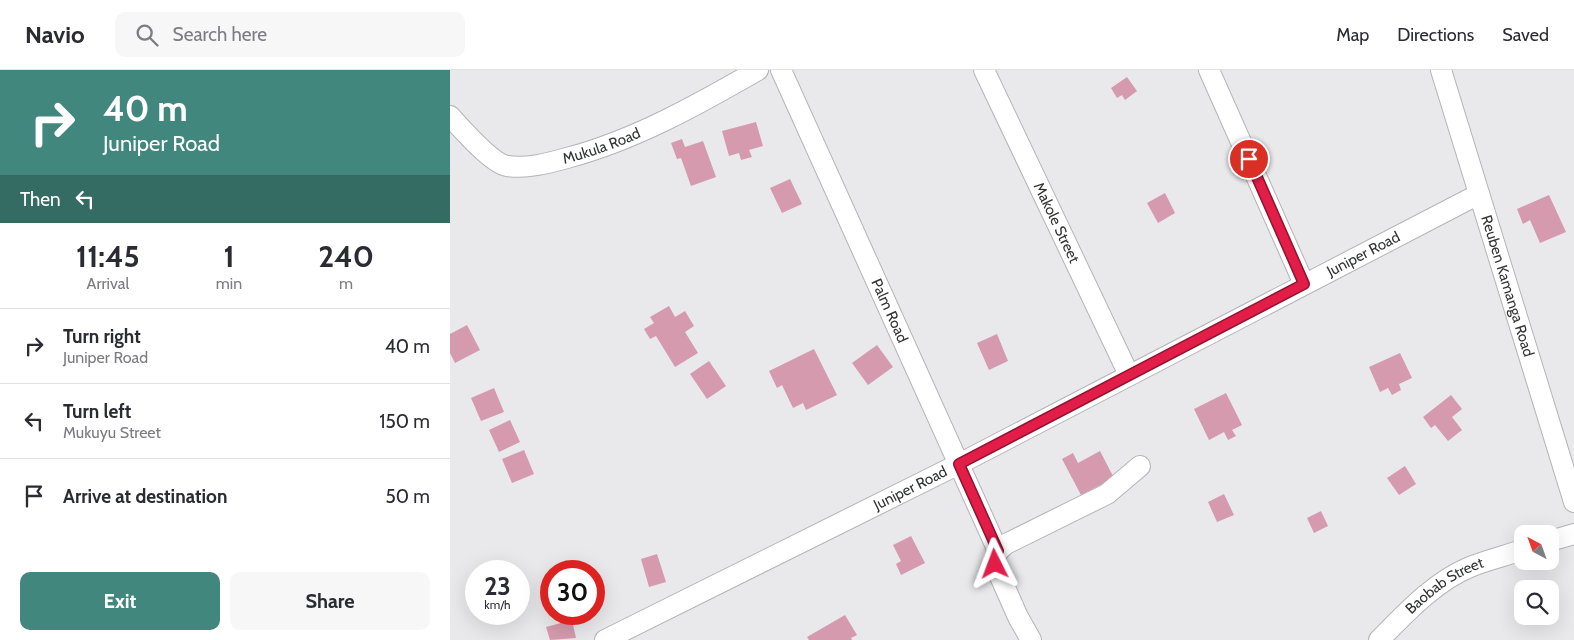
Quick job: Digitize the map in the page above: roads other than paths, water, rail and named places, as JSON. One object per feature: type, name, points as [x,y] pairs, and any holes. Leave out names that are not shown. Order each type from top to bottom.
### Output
[{"type":"street","name":"Mukula Road","points":[[450,116],[472,142],[506,166],[542,165],[614,144],[659,124],[758,70]]},
{"type":"street","name":"Palm Road","points":[[781,70],[998,551],[994,556],[995,564],[1018,617],[1031,640]]},
{"type":"street","name":"Makole Street","points":[[984,70],[1129,376]]},
{"type":"street","points":[[1209,70],[1304,284]]},
{"type":"street","name":"Reuben Kamanga Road","points":[[1441,70],[1574,502]]},
{"type":"street","name":"Juniper Road","points":[[605,640],[959,464],[1479,194]]},
{"type":"street","points":[[998,551],[1006,544],[1107,494],[1140,466]]},
{"type":"street","points":[[1559,539],[1574,534]]},
{"type":"street","name":"Baobab Street","points":[[1379,640],[1414,605],[1450,578],[1471,566],[1514,553]]}]
